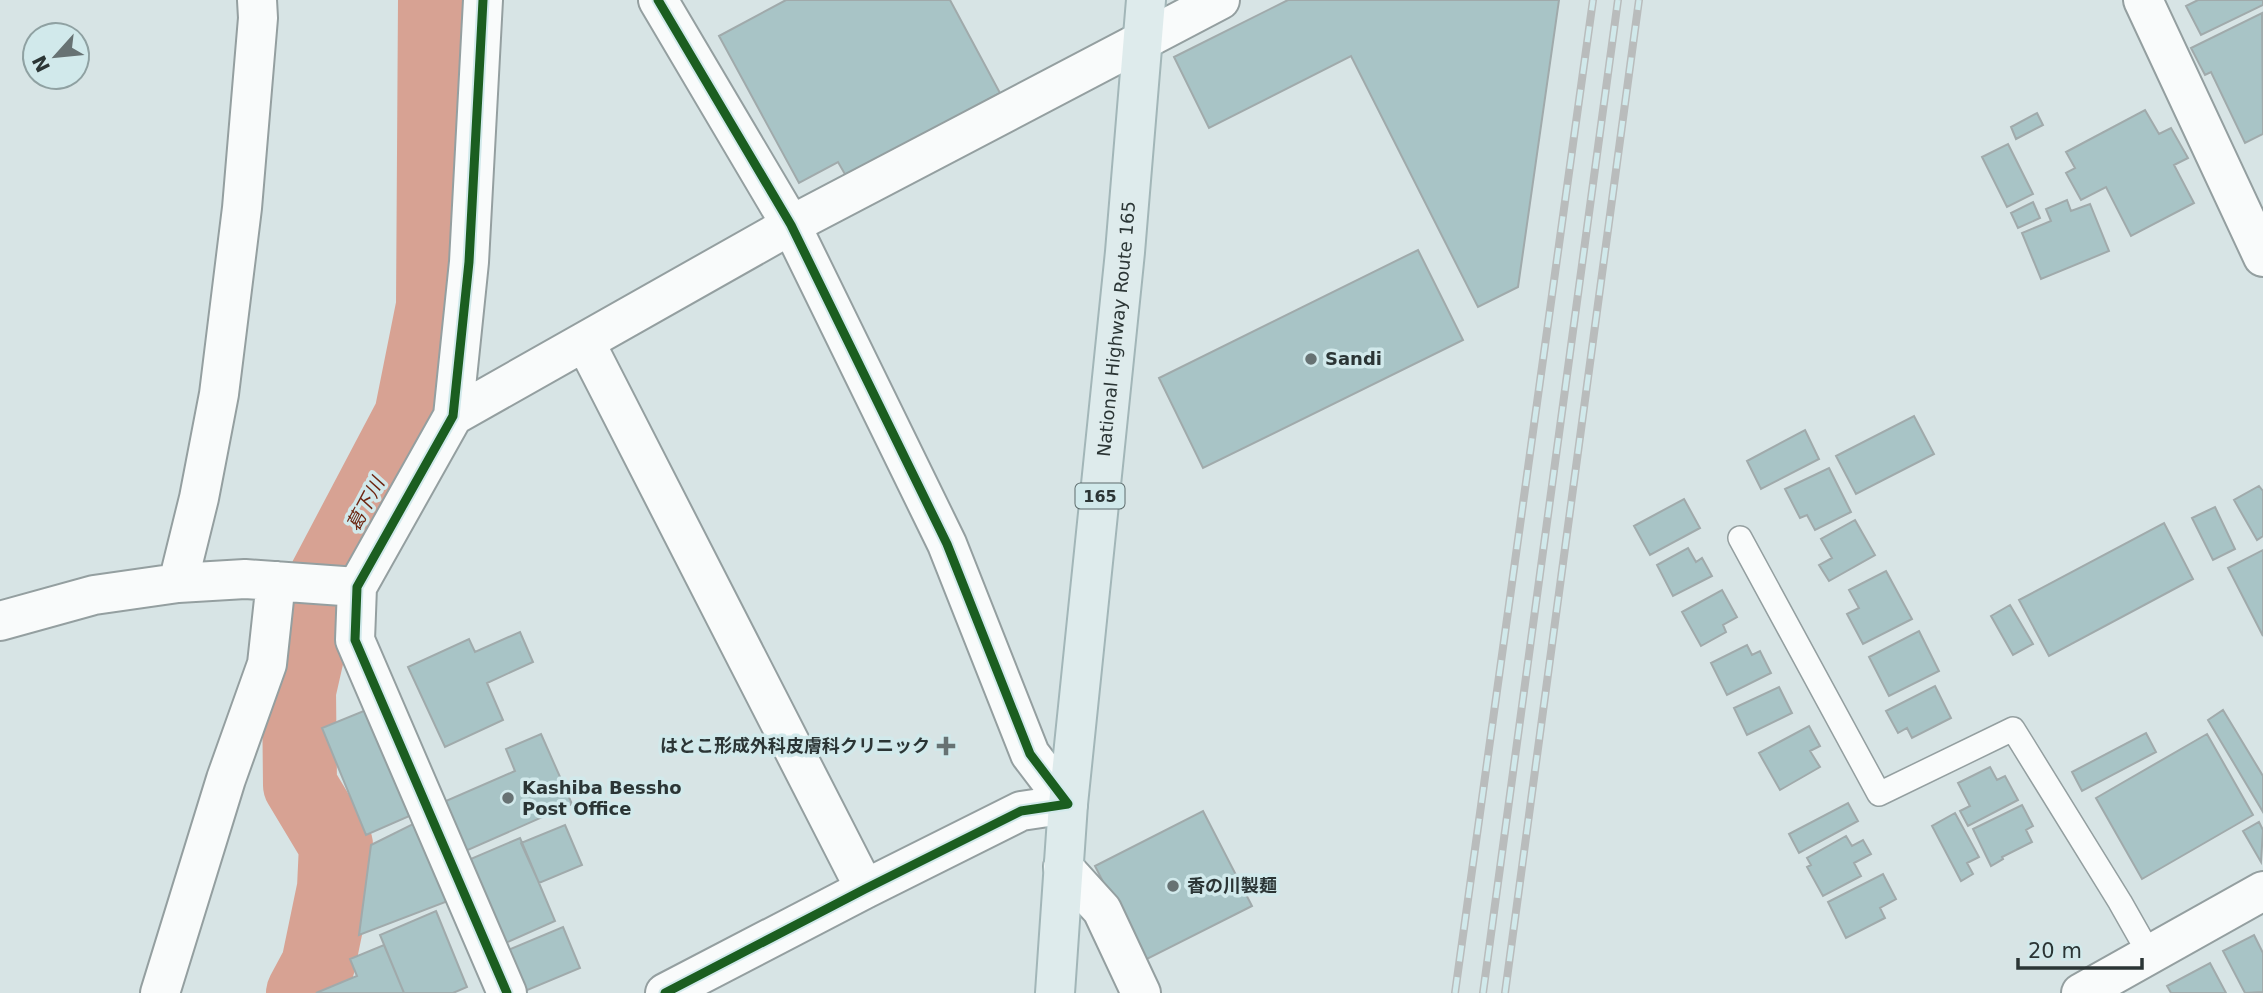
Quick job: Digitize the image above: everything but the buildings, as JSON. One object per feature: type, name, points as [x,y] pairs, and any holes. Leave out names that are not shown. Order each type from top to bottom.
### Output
[{"type":"highway","name":"National Highway Route 165","points":[[1055,993],[1068,804],[1125,252],[1146,0]]},
{"type":"street","points":[[178,583],[200,498],[219,394],[242,208],[257,0]]},
{"type":"street","points":[[483,0],[469,262],[453,416],[357,587],[355,640],[508,993]]},
{"type":"street","points":[[658,0],[791,225],[947,544],[1030,754],[1068,804],[1021,811],[665,993]]},
{"type":"street","points":[[453,416],[791,225],[1220,0]]},
{"type":"street","points":[[2143,0],[2263,257]]},
{"type":"street","points":[[585,342],[865,889]]},
{"type":"street","points":[[0,621],[94,595],[178,583],[245,579],[357,587]]},
{"type":"street","points":[[160,993],[226,779],[267,664],[276,581]]},
{"type":"street","points":[[1063,867],[1102,910],[1141,993]]},
{"type":"street","points":[[2081,993],[2263,891]]},
{"type":"lane","points":[[1740,538],[1880,794],[2013,729],[2150,955]]},
{"type":"waterway","name":"葛下川","points":[[303,993],[318,965],[334,888],[336,845],[300,785],[299,691],[324,581],[411,416],[433,306],[435,0]]},
{"type":"railway","points":[[1455,993],[1593,0]]},
{"type":"railway","points":[[1483,993],[1618,0]]},
{"type":"railway","points":[[1505,993],[1639,0]]},
{"type":"cycle path","points":[[483,0],[469,262],[453,416],[357,587],[355,640],[507,993]]},
{"type":"cycle path","points":[[658,0],[791,225],[947,544],[1030,754],[1068,804],[1021,811],[665,993]]},
{"type":"place","name":"Sandi","points":[[1311,359]]},
{"type":"place","name":"はとこ形成外科皮膚科クリニック","points":[[946,746]]},
{"type":"place","name":"Kashiba Bessho Post Office","points":[[508,798]]},
{"type":"place","name":"香の川製麺","points":[[1173,886]]}]
